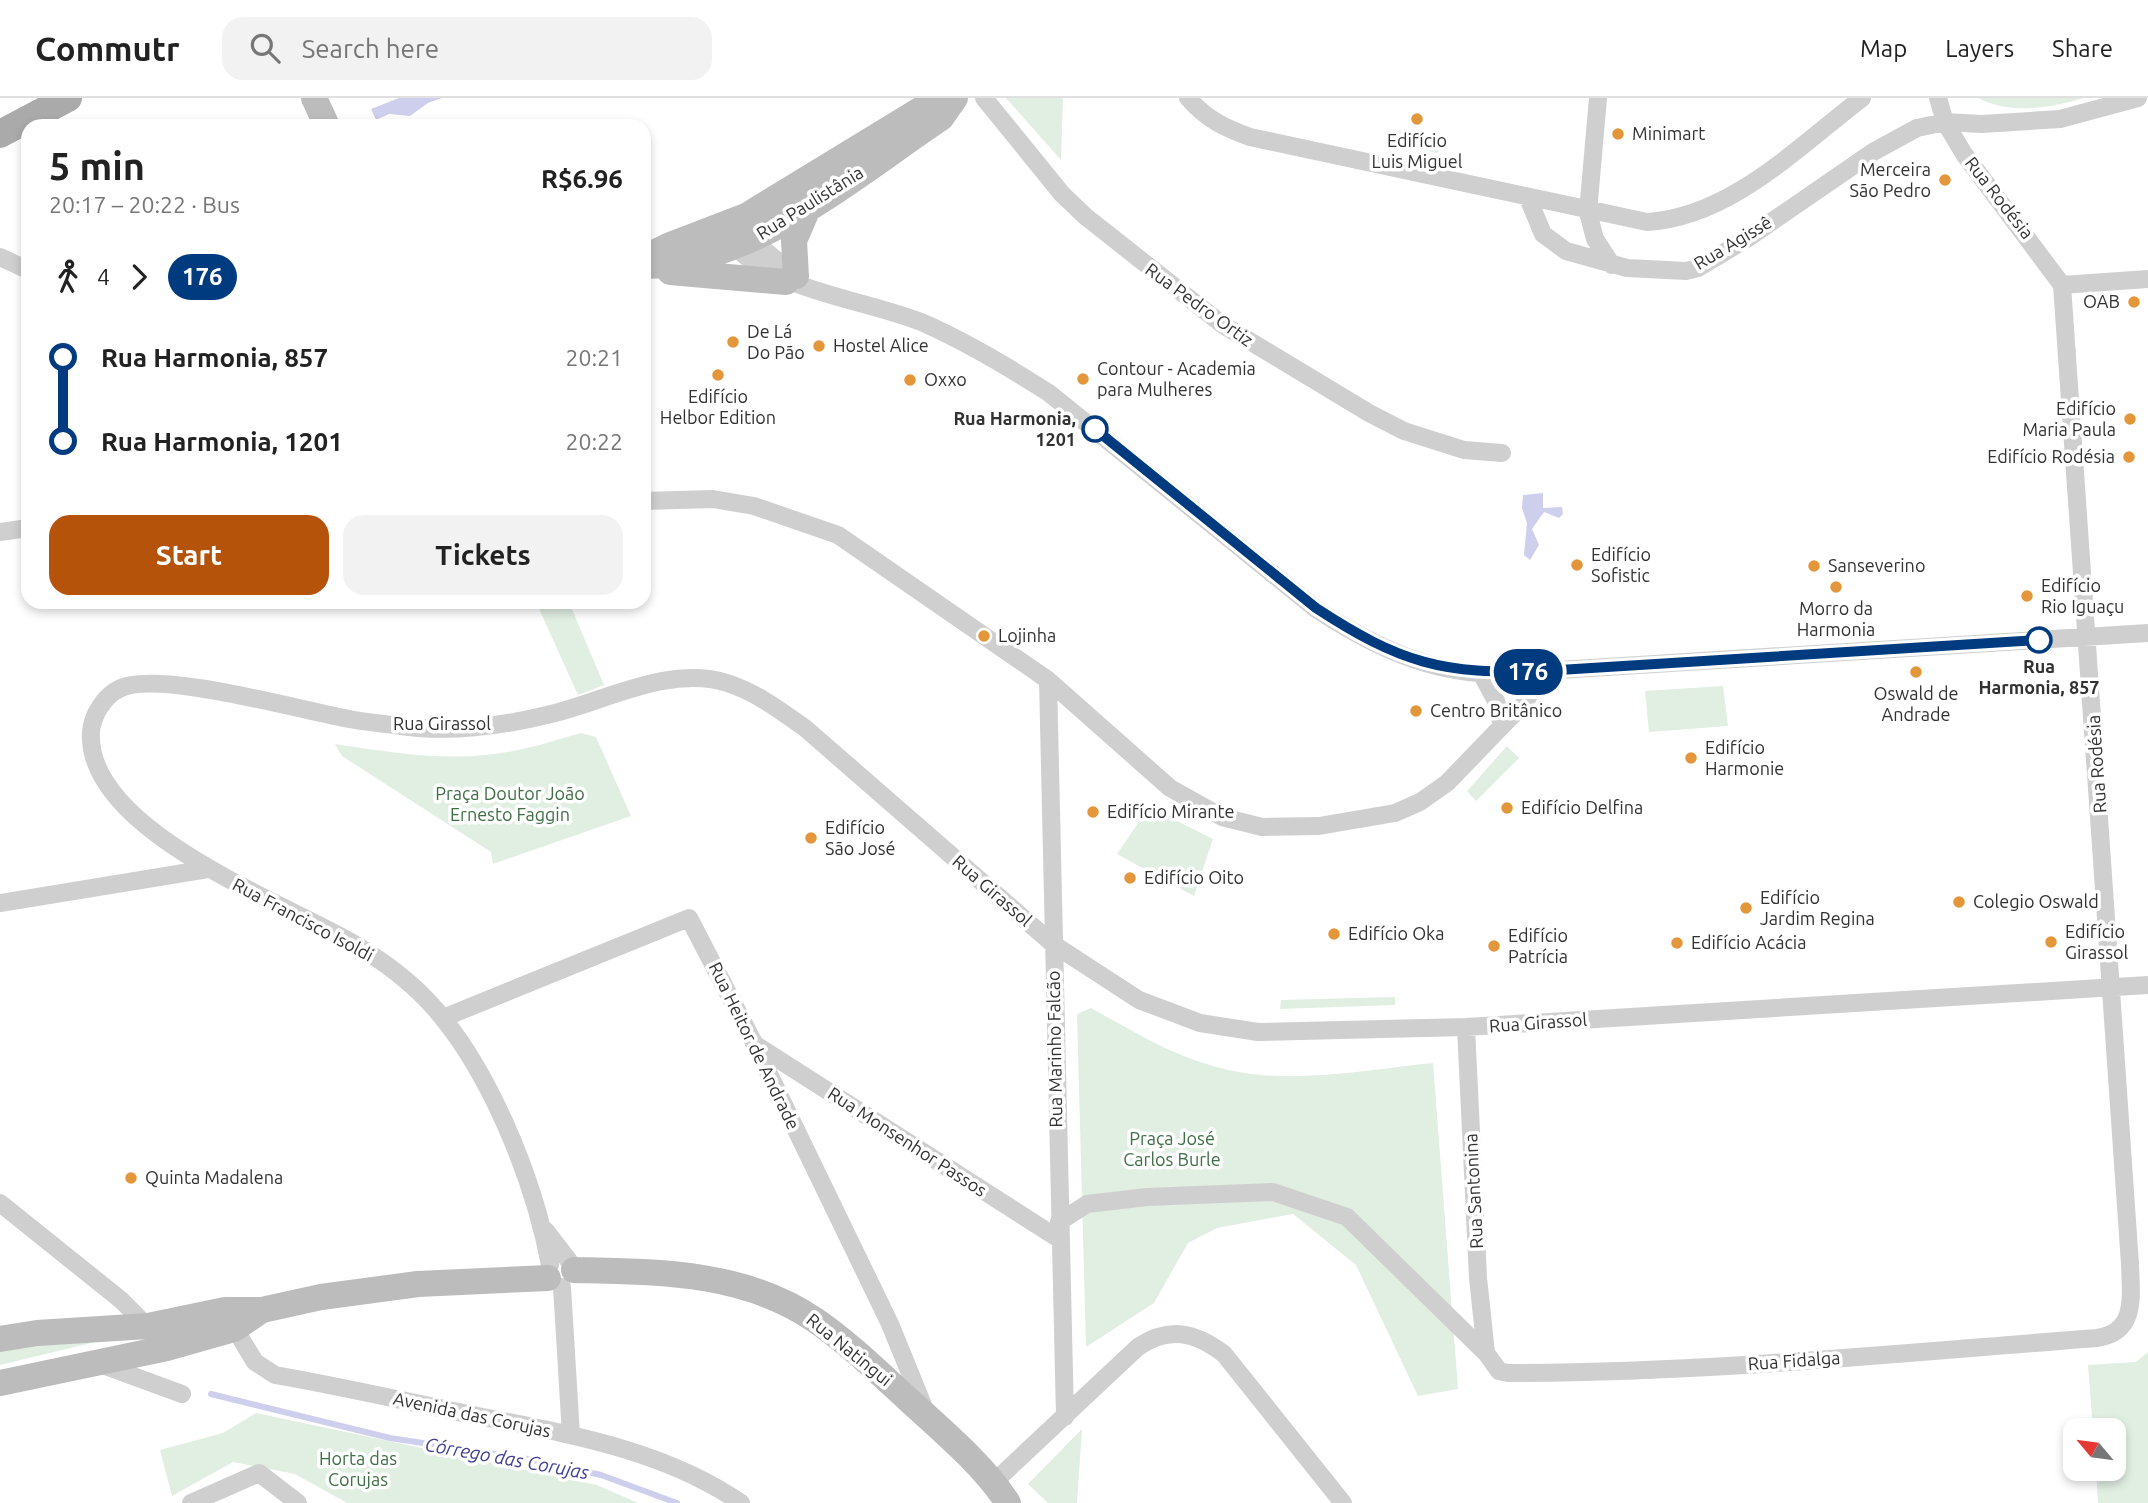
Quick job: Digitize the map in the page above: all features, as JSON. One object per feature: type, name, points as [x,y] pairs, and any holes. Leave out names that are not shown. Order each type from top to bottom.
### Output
[{"type":"main road","points":[[28,119],[68,98]]},
{"type":"main road","points":[[0,134],[21,123]]},
{"type":"street","points":[[314,98],[324,119]]},
{"type":"street","name":"Rua Paulistânia","points":[[651,267],[676,265],[740,232],[809,206],[941,118],[954,98]]},
{"type":"street","name":"Rua Paulistânia","points":[[651,254],[668,246],[740,232],[928,105],[954,98]]},
{"type":"street","name":"Rua Pedro Ortiz","points":[[984,98],[1062,194],[1085,216],[1223,326],[1368,414],[1404,431],[1464,450],[1502,453]]},
{"type":"street","points":[[1188,98],[1202,114],[1223,128],[1250,137],[1588,212],[1647,222],[1694,215],[1765,172],[1862,98]]},
{"type":"street","points":[[1598,98],[1588,212],[1595,239],[1612,265]]},
{"type":"street","name":"Rua Rodésia","points":[[1938,98],[1945,122],[1964,155],[2063,285],[2131,1284],[2126,1322],[2111,1336]]},
{"type":"street","name":"Rua Agissê","points":[[1528,198],[1536,224],[1551,243],[1566,251],[1612,265],[1662,272],[1698,268],[1748,238],[1873,152],[1917,128],[1945,122],[1982,124],[2060,119],[2137,98]]},
{"type":"street","points":[[796,281],[794,241],[809,206]]},
{"type":"street","points":[[740,232],[757,267],[928,325],[1017,372],[1049,393],[1214,524],[1283,583],[1339,624],[1400,655],[1431,665],[1481,673],[1543,671],[2148,633]]},
{"type":"street","points":[[0,257],[21,268]]},
{"type":"street","points":[[651,268],[712,278],[796,281]]},
{"type":"street","points":[[2063,285],[2148,279]]},
{"type":"street","points":[[651,501],[713,499],[754,506],[838,535],[1048,680],[1170,788],[1222,817],[1262,827],[1319,827],[1395,813],[1420,802],[1447,783],[1524,704],[1543,671]]},
{"type":"street","points":[[0,532],[21,529]]},
{"type":"street","points":[[1481,673],[1496,701],[1502,726]]},
{"type":"street","name":"Rua Girassol","points":[[208,869],[122,804],[98,772],[91,729],[97,712],[120,688],[138,684],[227,692],[350,719],[409,727],[459,728],[509,724],[643,686],[683,678],[725,682],[772,705],[805,728],[1053,944],[1139,1000],[1200,1023],[1284,1033],[1466,1027],[2148,985]]},
{"type":"street","name":"Rua Marinho Falcão","points":[[1048,680],[1065,1417]]},
{"type":"street","points":[[0,902],[208,869]]},
{"type":"street","name":"Rua Francisco Isoldi","points":[[208,869],[356,945],[394,971],[443,1018],[473,1061],[495,1103],[561,1272]]},
{"type":"street","name":"Rua Heitor de Andrade","points":[[443,1018],[689,918],[755,1045],[890,1324],[927,1417]]},
{"type":"street","name":"Rua Santonina","points":[[1466,1027],[1478,1278],[1486,1353]]},
{"type":"street","name":"Rua Monsenhor Passos","points":[[755,1045],[1059,1231]]},
{"type":"street","name":"Rua Fidalga","points":[[1059,1231],[1087,1205],[1147,1197],[1273,1192],[1347,1217],[1486,1353],[1499,1371],[1508,1373],[1615,1373],[2111,1336]]},
{"type":"street","points":[[0,1203],[113,1294],[148,1326],[167,1348],[0,1383]]},
{"type":"street","points":[[561,1272],[571,1435]]},
{"type":"street","name":"Rua Natingui","points":[[167,1348],[229,1320],[321,1297],[418,1284],[561,1272],[684,1274],[758,1291],[817,1321],[927,1417],[1009,1498]]},
{"type":"street","points":[[97,1363],[103,1350],[103,1340],[109,1330],[113,1294]]},
{"type":"street","name":"Rua Natingui","points":[[148,1326],[229,1320]]},
{"type":"street","name":"Avenida das Corujas","points":[[229,1320],[255,1362],[275,1375],[571,1435],[662,1461],[710,1482],[741,1503]]},
{"type":"street","points":[[0,1339],[37,1333],[148,1326]]},
{"type":"street","points":[[1009,1498],[1065,1417],[1138,1347],[1151,1338],[1184,1333],[1208,1342],[1224,1354],[1343,1503]]},
{"type":"street","points":[[97,1363],[182,1394]]},
{"type":"street","points":[[191,1503],[259,1473],[298,1503]]},
{"type":"green space","points":[[1006,98],[1063,98],[1061,160]]},
{"type":"green space","points":[[1978,98],[2084,98],[2057,105],[2017,108],[2004,107]]},
{"type":"green space","points":[[1398,131],[1439,134],[1438,153],[1397,145]]},
{"type":"green space","points":[[539,609],[572,609],[604,685],[578,695]]},
{"type":"green space","points":[[1723,686],[1728,726],[1649,732],[1645,691]]},
{"type":"green space","name":"Praça Doutor João Ernesto Faggin","points":[[581,733],[596,737],[631,816],[493,864],[491,852],[342,756],[335,744],[402,753],[469,756],[522,749]]},
{"type":"green space","points":[[1507,746],[1519,758],[1476,801],[1467,791]]},
{"type":"green space","points":[[1149,807],[1213,839],[1194,896],[1117,854]]},
{"type":"green space","points":[[1395,997],[1395,1005],[1280,1009],[1281,1000]]},
{"type":"green space","name":"Praça José Carlos Burle","points":[[1091,1008],[1181,1055],[1240,1072],[1323,1075],[1433,1063],[1458,1389],[1418,1396],[1356,1265],[1293,1214],[1217,1228],[1188,1243],[1154,1303],[1086,1347],[1077,1014]]},
{"type":"green space","points":[[95,1342],[0,1365],[0,1345]]},
{"type":"green space","points":[[2148,1352],[2148,1503],[2098,1503],[2097,1481],[2126,1481],[2126,1418],[2092,1418],[2088,1365],[2136,1362]]},
{"type":"green space","name":"Horta das Corujas","points":[[256,1413],[597,1485],[638,1503],[347,1503],[295,1474],[233,1462],[172,1496],[160,1450],[223,1433]]},
{"type":"green space","points":[[1082,1429],[1077,1503],[1048,1503],[1028,1484]]},
{"type":"water","points":[[399,98],[442,98],[428,103],[410,116],[389,114],[376,119],[371,109]]},
{"type":"water","points":[[1543,493],[1543,508],[1562,507],[1563,514],[1559,518],[1544,512],[1532,529],[1539,545],[1530,560],[1524,555],[1527,523],[1522,508],[1523,495]]},
{"type":"waterway","name":"Córrego das Corujas","points":[[211,1394],[390,1438],[528,1459],[601,1475],[677,1503]]},
{"type":"bus line","name":"176","points":[[1095,429],[1316,608],[1350,631],[1400,655],[1431,665],[1481,673],[1543,671],[2039,640]]},
{"type":"place","name":"Edifício Luis Miguel","points":[[1417,119]]},
{"type":"place","name":"Minimart","points":[[1618,134]]},
{"type":"place","name":"Merceira São Pedro","points":[[1945,180]]},
{"type":"place","name":"OAB","points":[[2134,302]]},
{"type":"place","name":"De Lá Do Pão","points":[[733,342]]},
{"type":"place","name":"Hostel Alice","points":[[819,346]]},
{"type":"place","name":"Edifício Helbor Edition","points":[[718,375]]},
{"type":"place","name":"Contour - Academia para Mulheres","points":[[1083,379]]},
{"type":"place","name":"Oxxo","points":[[910,380]]},
{"type":"place","name":"Edifício Maria Paula","points":[[2130,419]]},
{"type":"place","name":"Rua Harmonia, 1201","points":[[1095,429]]},
{"type":"place","name":"Edifício Rodésia","points":[[2129,457]]},
{"type":"place","name":"Edifício Sofistic","points":[[1577,565]]},
{"type":"place","name":"Sanseverino","points":[[1814,566]]},
{"type":"place","name":"Morro da Harmonia","points":[[1836,587]]},
{"type":"place","name":"Edifício Rio Iguaçu","points":[[2027,596]]},
{"type":"place","name":"Lojinha","points":[[984,636]]},
{"type":"place","name":"Rua Harmonia, 857","points":[[2039,640]]},
{"type":"place","name":"Oswald de Andrade","points":[[1916,672]]},
{"type":"place","name":"Centro Britânico","points":[[1416,711]]},
{"type":"place","name":"Edifício Harmonie","points":[[1691,758]]},
{"type":"place","name":"Edifício Delfina","points":[[1507,808]]},
{"type":"place","name":"Edifício Mirante","points":[[1093,812]]},
{"type":"place","name":"Edifício São José","points":[[811,838]]},
{"type":"place","name":"Edifício Oito","points":[[1130,878]]},
{"type":"place","name":"Colegio Oswald","points":[[1959,902]]},
{"type":"place","name":"Edifício Jardim Regina","points":[[1746,908]]},
{"type":"place","name":"Edifício Oka","points":[[1334,934]]},
{"type":"place","name":"Edifício Girassol","points":[[2051,942]]},
{"type":"place","name":"Edifício Acácia","points":[[1677,943]]},
{"type":"place","name":"Edifício Patrícia","points":[[1494,946]]},
{"type":"place","name":"Quinta Madalena","points":[[131,1178]]}]
